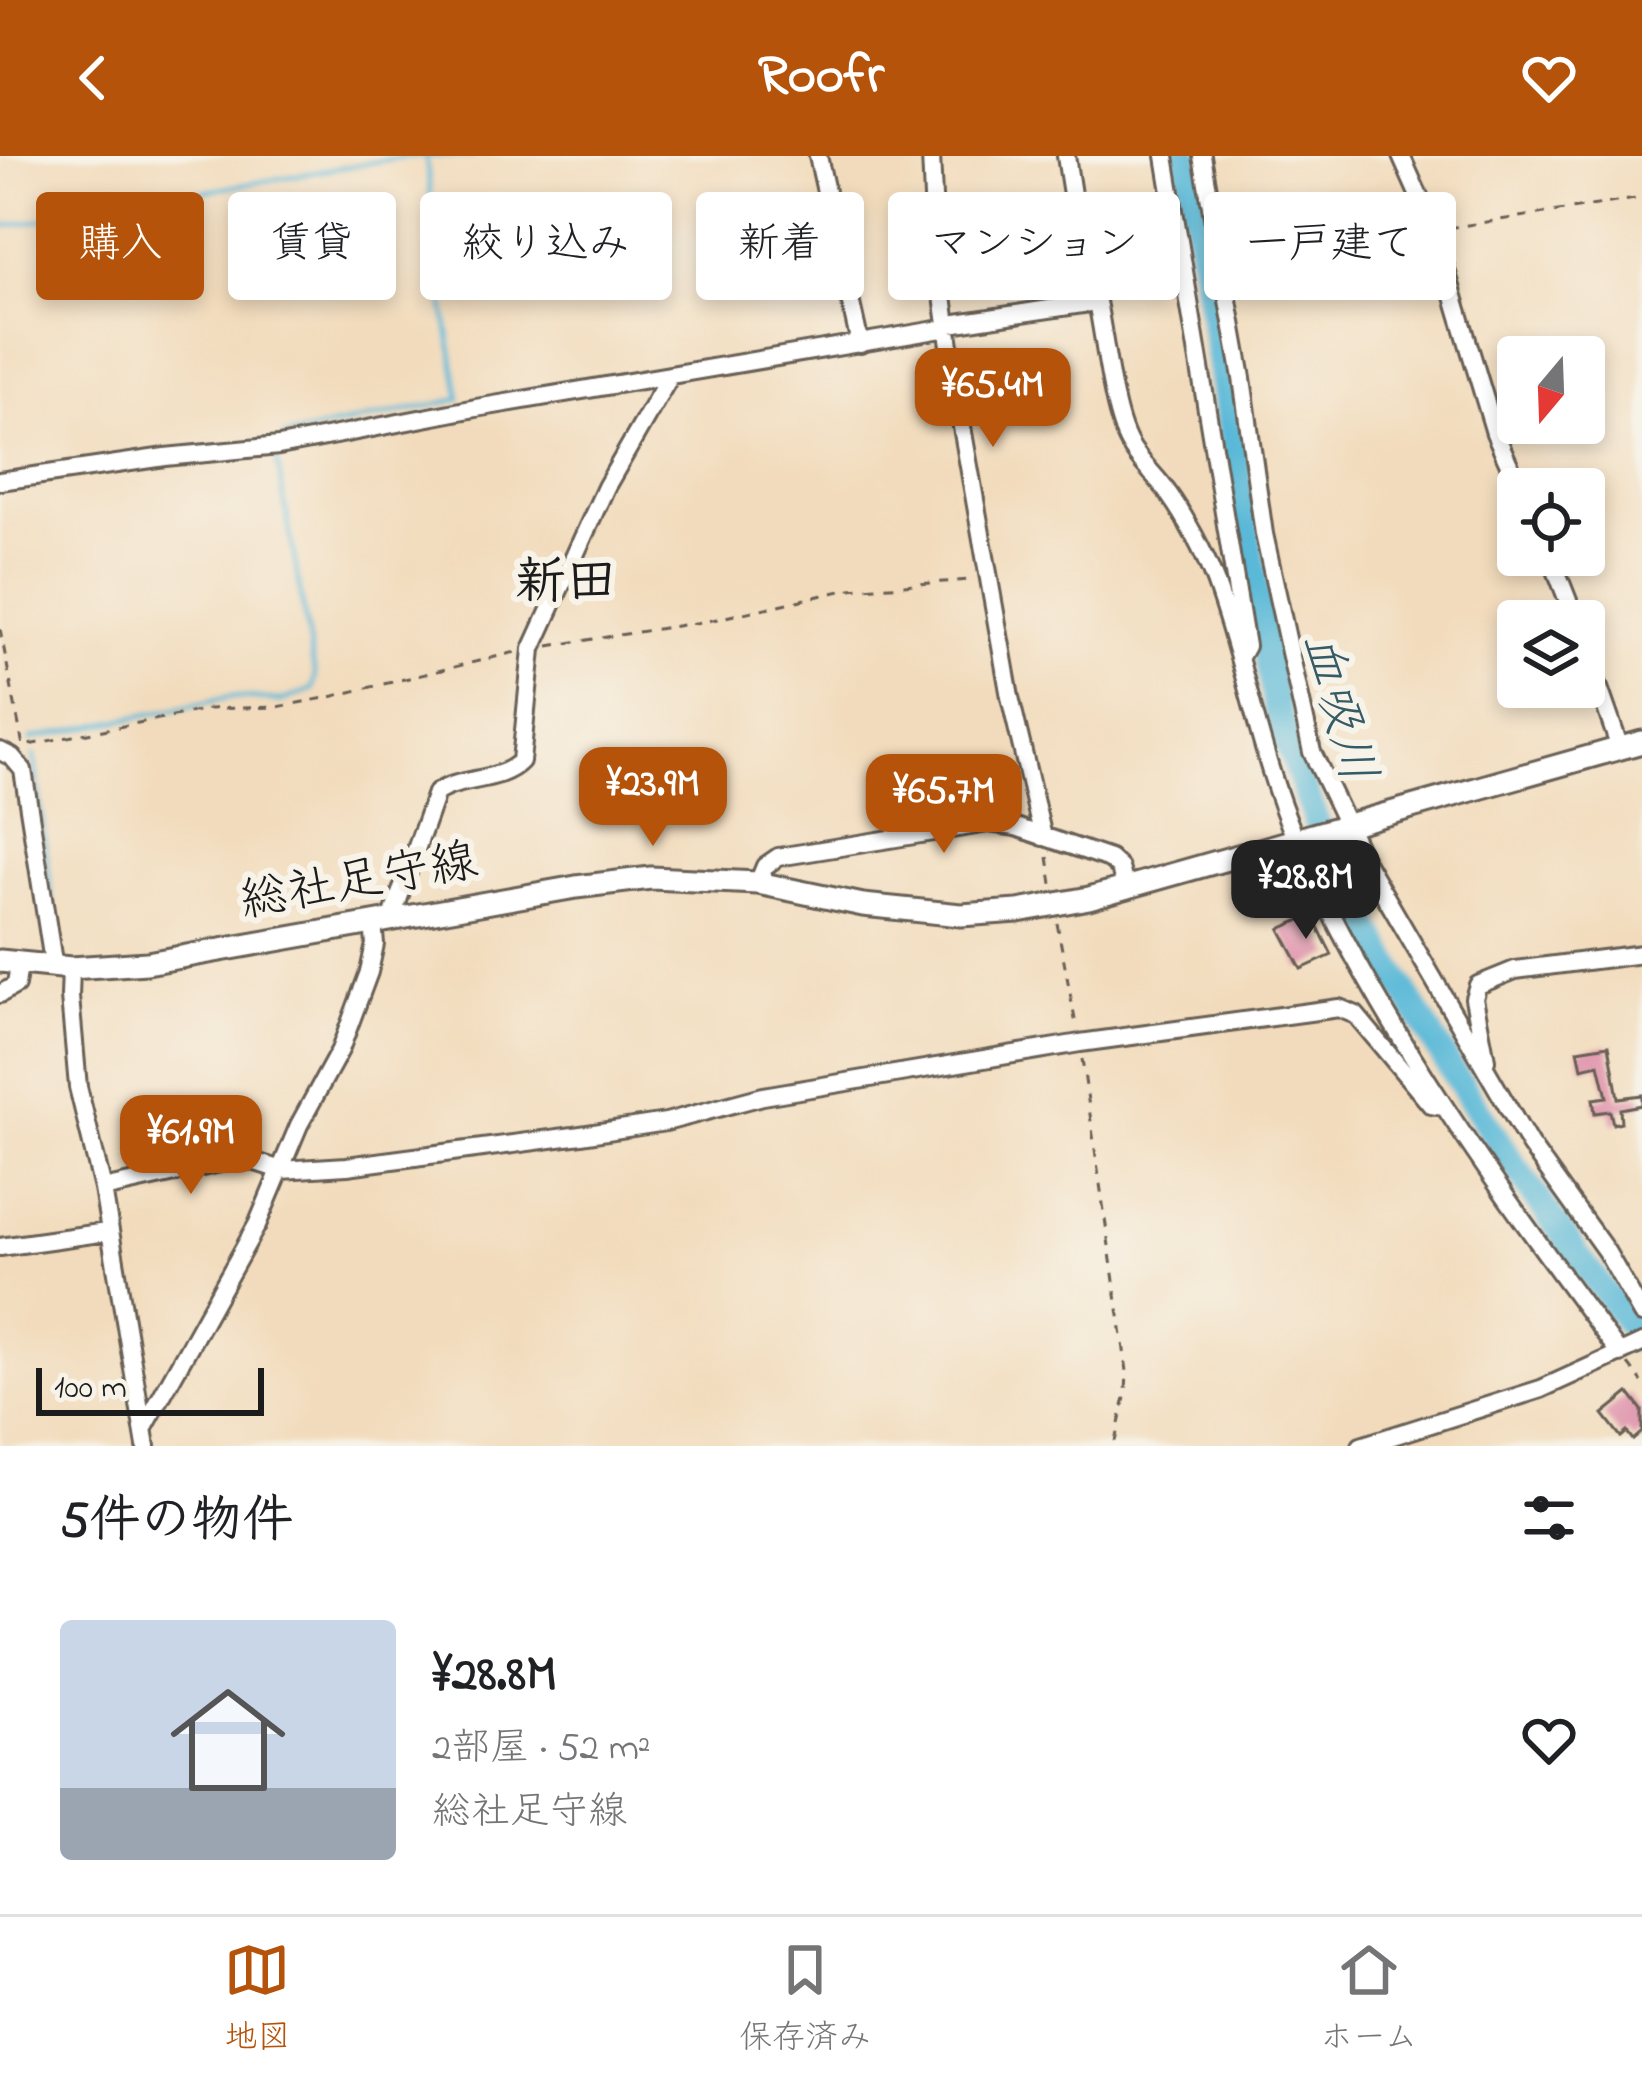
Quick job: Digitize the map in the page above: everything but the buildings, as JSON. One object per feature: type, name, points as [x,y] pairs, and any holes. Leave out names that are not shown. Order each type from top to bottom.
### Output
[{"type":"main road","name":"総社足守線","points":[[10,963],[62,968],[147,963],[628,880],[676,877],[758,883],[911,912],[961,915],[1054,905],[1631,745]]},
{"type":"street","points":[[818,156],[860,344]]},
{"type":"street","points":[[931,156],[935,239],[959,410],[1010,697],[1044,837]]},
{"type":"street","points":[[1066,156],[1089,303]]},
{"type":"street","points":[[1165,156],[1246,646],[1241,656]]},
{"type":"street","points":[[1202,156],[1264,534],[1312,752],[1343,826],[1488,1073],[1642,1314]]},
{"type":"street","points":[[1401,156],[1417,192]]},
{"type":"street","points":[[1455,300],[1495,433],[1511,468]]},
{"type":"street","points":[[0,481],[279,446],[942,329],[950,323],[1097,302],[1128,442],[1170,495],[1202,550],[1241,656],[1263,747],[1350,946],[1444,1107],[1520,1219],[1631,1349],[1540,1389],[1360,1446]]},
{"type":"street","points":[[145,1426],[256,1226],[298,1125],[340,1050],[370,972],[382,922],[436,793],[509,771],[521,761],[532,649],[606,488],[670,376]]},
{"type":"street","points":[[1605,690],[1631,745]]},
{"type":"street","points":[[0,751],[23,770],[62,968],[78,1087],[103,1189],[104,1233],[146,1446]]},
{"type":"street","points":[[758,883],[765,866],[778,857],[988,823],[1110,859],[1120,868],[1125,886]]},
{"type":"street","points":[[1488,1073],[1474,998],[1478,985],[1515,970],[1642,953]]},
{"type":"street","points":[[0,994],[16,985],[10,963]]},
{"type":"street","points":[[103,1189],[243,1158],[281,1170],[346,1166],[666,1122],[750,1099],[1080,1043],[1339,1009],[1356,1016],[1431,1105],[1444,1107]]},
{"type":"street","points":[[0,1247],[104,1233]]},
{"type":"path","points":[[1456,227],[1642,198]]},
{"type":"path","points":[[0,629],[23,746],[208,709],[295,704],[532,649],[708,621],[850,589],[988,579]]},
{"type":"path","points":[[1044,837],[1080,1043],[1126,1371],[1114,1446]]},
{"type":"path","points":[[1631,1349],[1642,1382]]},
{"type":"waterway","points":[[0,227],[408,156]]},
{"type":"waterway","points":[[410,156],[473,156]]},
{"type":"waterway","name":"血吸川","points":[[1186,156],[1276,708],[1310,806],[1368,926],[1439,1050],[1557,1228],[1642,1342]]},
{"type":"waterway","points":[[283,437],[460,399],[426,157]]},
{"type":"waterway","points":[[31,739],[231,697],[282,701],[313,689],[315,676],[276,454]]},
{"type":"waterway","points":[[34,755],[53,905]]},
{"type":"district","name":"新田","points":[[566,584]]}]
